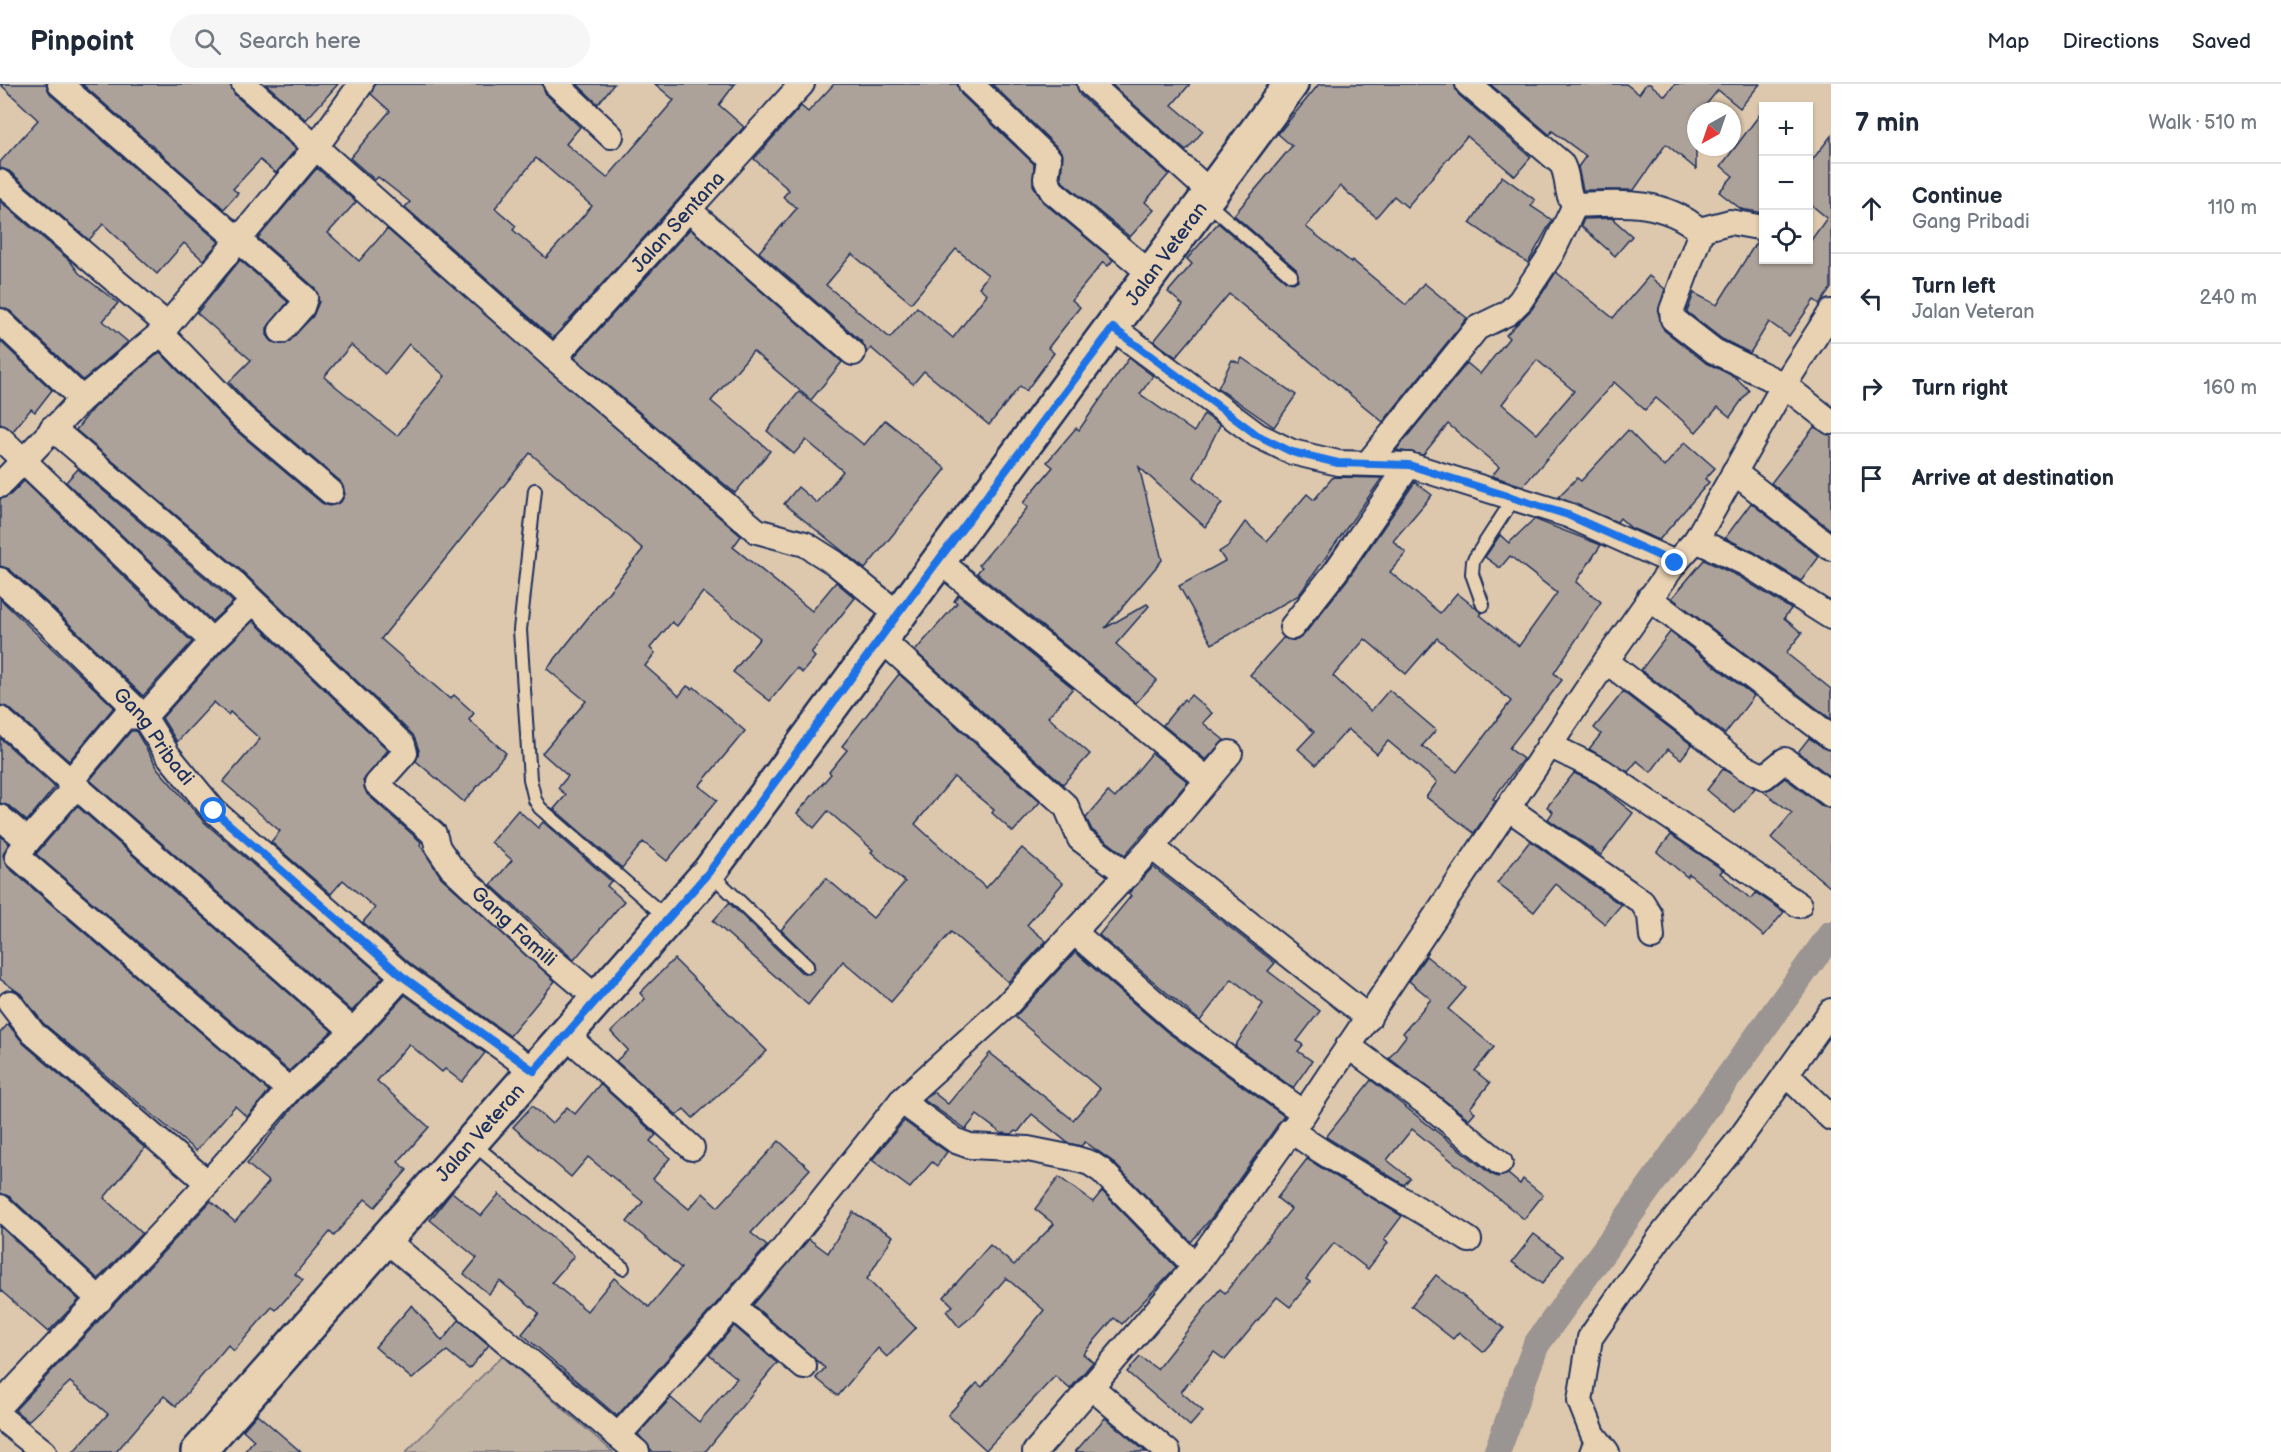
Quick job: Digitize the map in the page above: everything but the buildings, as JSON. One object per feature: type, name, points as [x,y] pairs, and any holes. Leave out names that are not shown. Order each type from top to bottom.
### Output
[{"type":"main road","name":"Jalan Veteran","points":[[198,1452],[709,872],[1291,84]]},
{"type":"street","points":[[60,84],[305,298],[305,303],[281,331]]},
{"type":"street","points":[[244,84],[554,358],[757,531],[805,544],[835,563],[889,627],[1066,806],[1080,839],[1128,875]]},
{"type":"street","points":[[0,485],[82,399],[164,329],[316,147],[361,84]]},
{"type":"street","points":[[556,84],[611,135]]},
{"type":"street","name":"Jalan Sentana","points":[[554,358],[802,84]]},
{"type":"street","points":[[971,84],[1049,159],[1046,179],[1052,191],[1150,274]]},
{"type":"street","points":[[1090,84],[1208,197]]},
{"type":"street","points":[[1468,84],[1562,163],[1565,169],[1567,192],[1575,206]]},
{"type":"street","points":[[0,182],[164,329],[242,417],[331,492]]},
{"type":"street","points":[[1575,206],[1610,204],[1663,208],[1687,220],[1699,230]]},
{"type":"street","points":[[1368,463],[1477,328],[1508,313],[1520,301],[1552,253],[1575,206]]},
{"type":"street","points":[[689,210],[854,353]]},
{"type":"street","points":[[1699,230],[1730,222],[1759,227]]},
{"type":"street","points":[[1699,230],[1697,244],[1672,310],[1672,320],[1714,351],[1784,385],[1831,422]]},
{"type":"street","points":[[1037,1451],[1195,1266],[1297,1122],[1649,598],[1675,563],[1696,540],[1784,385],[1831,314]]},
{"type":"street","points":[[0,321],[82,399]]},
{"type":"street","points":[[1113,328],[1257,435],[1301,454],[1338,463],[1409,465],[1568,515],[1675,563]]},
{"type":"street","points":[[52,428],[205,557],[252,603],[212,641],[144,717],[125,716],[69,783],[70,793],[17,856],[289,1090]]},
{"type":"street","points":[[0,438],[24,458],[212,641]]},
{"type":"street","points":[[1293,627],[1336,571],[1409,465]]},
{"type":"street","points":[[1734,472],[1831,548]]},
{"type":"street","points":[[1696,540],[1747,564],[1831,617]]},
{"type":"street","points":[[938,560],[1208,780]]},
{"type":"street","name":"Gang Pribadi","points":[[0,580],[44,619],[144,717],[168,755],[214,811],[402,976],[534,1071]]},
{"type":"street","points":[[1649,598],[1831,737]]},
{"type":"street","name":"Gang Famili","points":[[252,603],[405,747],[405,753],[377,784],[434,834],[438,848],[451,867],[477,893],[598,999]]},
{"type":"street","points":[[1606,661],[1744,767],[1764,777],[1785,760],[1831,795]]},
{"type":"street","points":[[0,719],[69,783],[168,866],[353,1031]]},
{"type":"street","points":[[1549,745],[1602,771],[1799,905]]},
{"type":"street","points":[[618,1436],[817,1209],[901,1101],[1006,1006],[1128,875],[1230,753]]},
{"type":"street","points":[[1508,808],[1642,902],[1650,915],[1652,937]]},
{"type":"street","points":[[0,817],[28,841]]},
{"type":"street","points":[[1152,847],[1369,1018]]},
{"type":"street","points":[[1075,933],[1297,1122],[1329,1158],[1415,1206],[1469,1240]]},
{"type":"street","points":[[0,1405],[208,1183],[289,1090],[353,1031],[402,976]]},
{"type":"street","points":[[10,1003],[33,1033],[208,1183]]},
{"type":"street","points":[[1595,1446],[1580,1401],[1590,1338],[1661,1236],[1739,1140],[1831,1011]]},
{"type":"street","points":[[565,1034],[692,1148]]},
{"type":"street","points":[[1348,1046],[1430,1106],[1500,1163]]},
{"type":"street","points":[[1786,1074],[1831,1118]]},
{"type":"street","points":[[901,1101],[956,1141],[970,1146],[1028,1149],[1090,1163],[1102,1171],[1195,1266]]},
{"type":"street","points":[[0,1208],[100,1300]]},
{"type":"street","points":[[385,1239],[637,1452]]},
{"type":"street","points":[[732,1306],[804,1367]]},
{"type":"street","points":[[1091,1387],[1168,1452]]},
{"type":"street","points":[[0,1417],[44,1452]]},
{"type":"lane","points":[[1208,197],[1291,275]]},
{"type":"lane","points":[[535,490],[520,630],[528,760],[535,800],[540,808],[669,920]]},
{"type":"lane","points":[[1483,605],[1472,574],[1473,561],[1514,498]]},
{"type":"lane","points":[[709,872],[807,966]]},
{"type":"lane","points":[[472,1142],[623,1268]]},
{"type":"shaded area","points":[[502,1356],[613,1452],[406,1452]]},
{"type":"waterway","points":[[1497,1452],[1536,1345],[1831,934]]},
{"type":"route","points":[[214,811],[402,976],[534,1071],[709,872],[898,614],[1113,328],[1257,435],[1292,452],[1338,463],[1409,465],[1568,515],[1675,563]]}]
